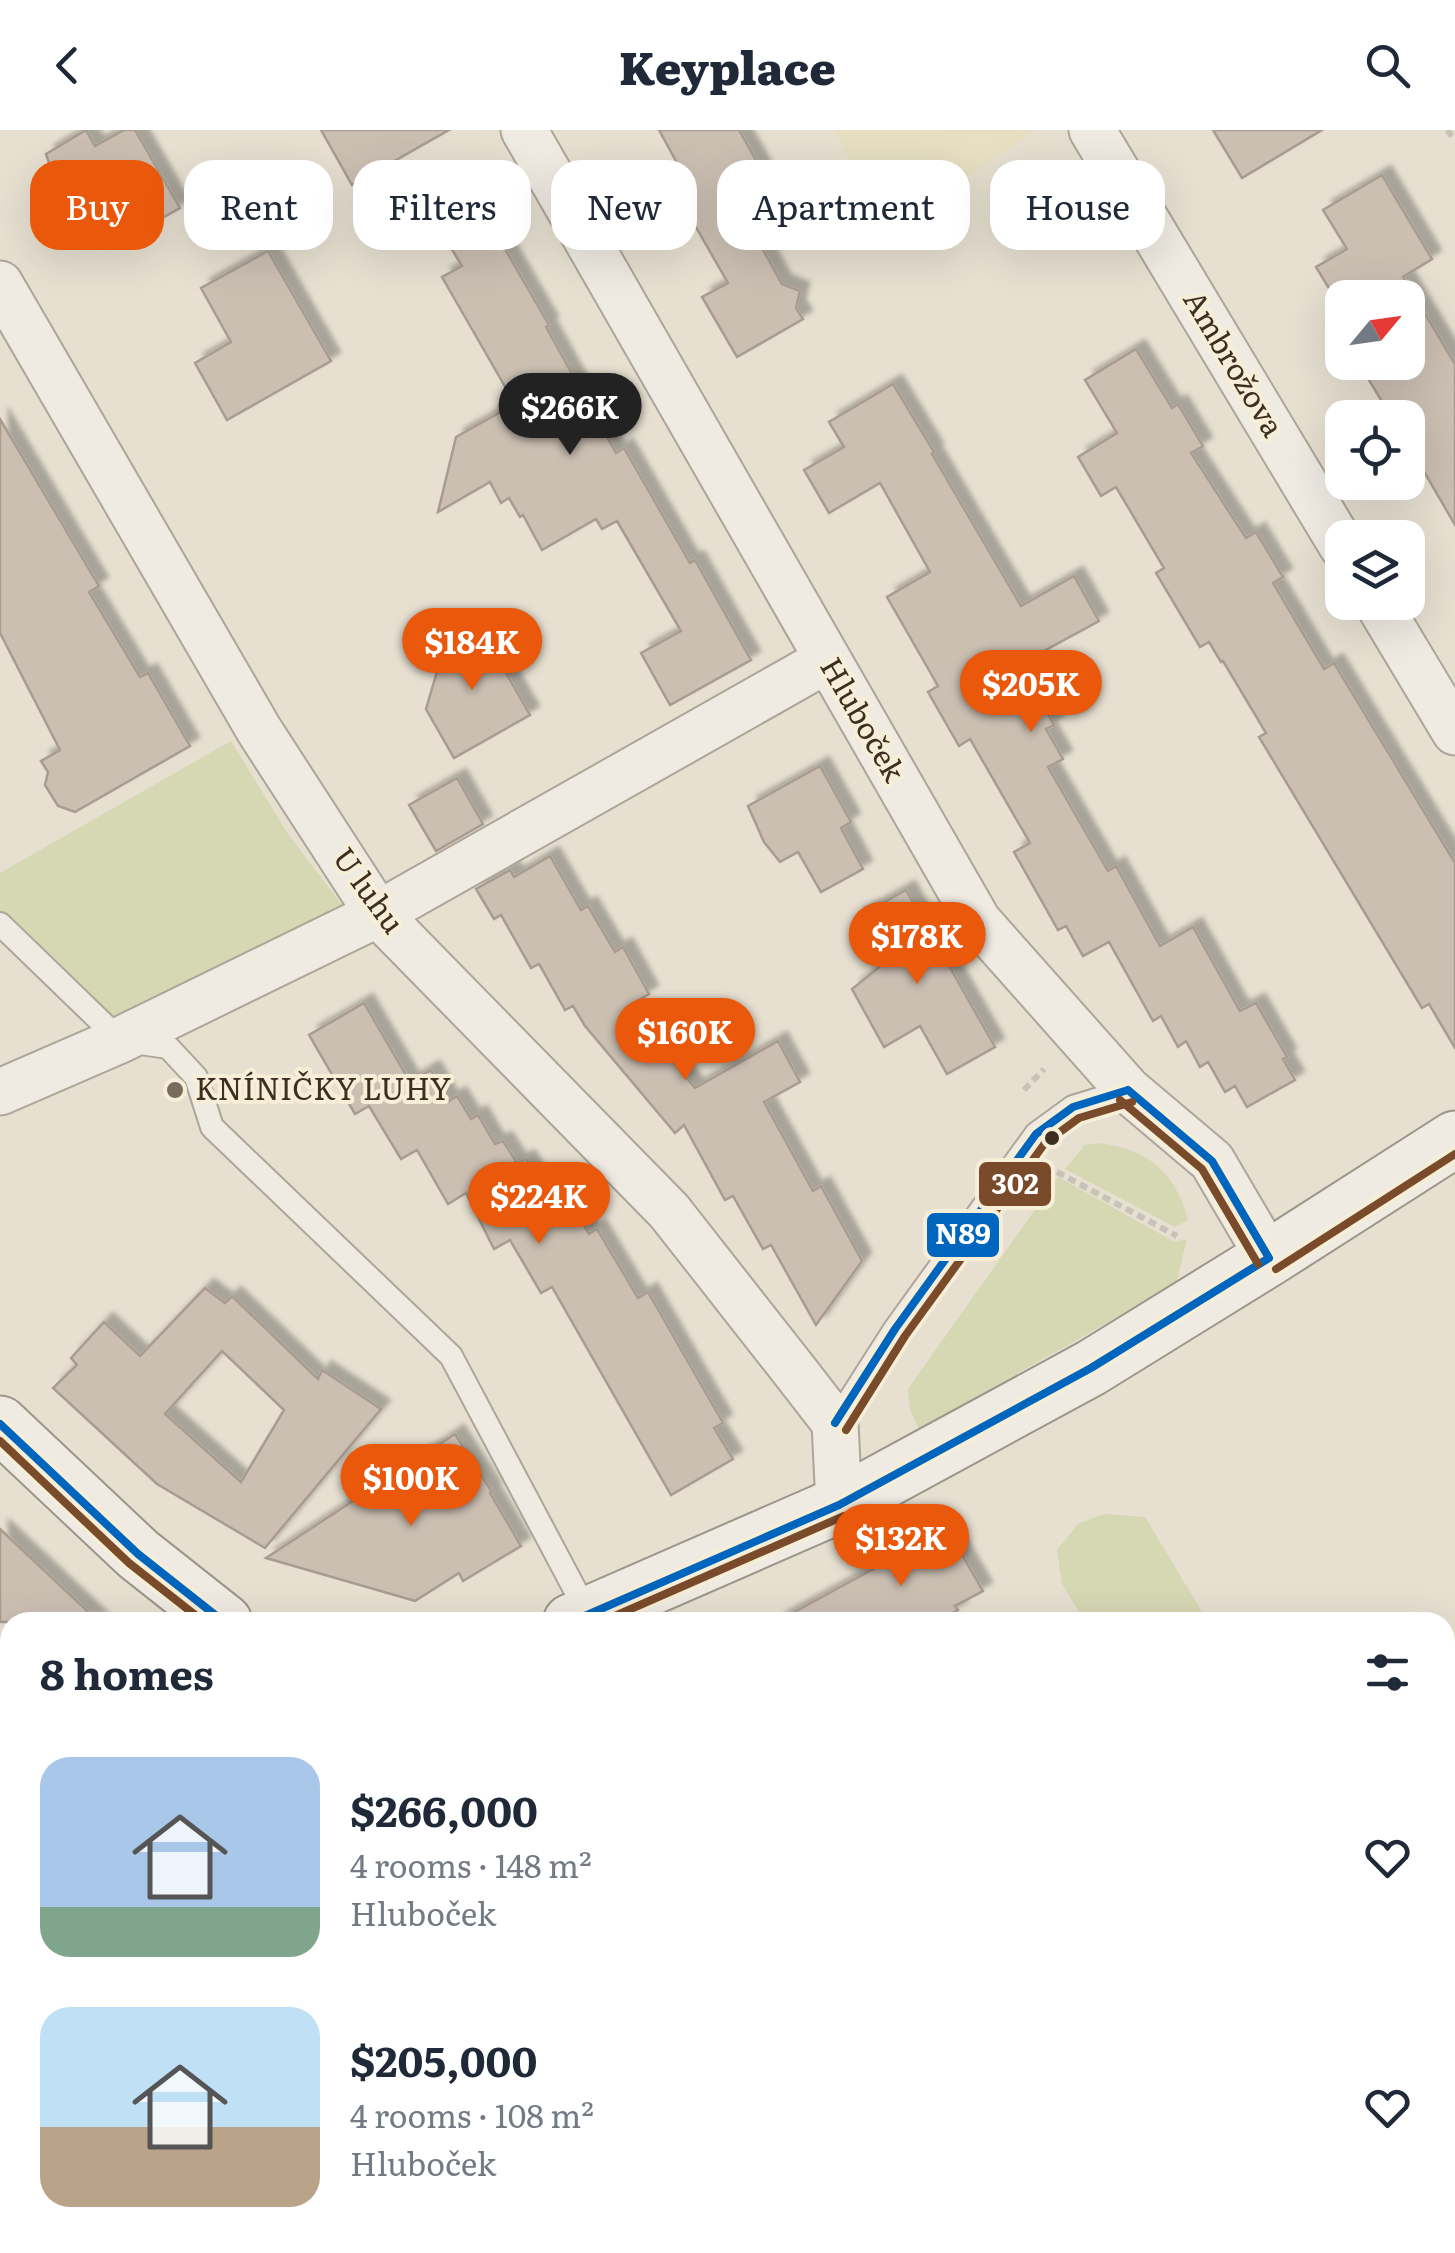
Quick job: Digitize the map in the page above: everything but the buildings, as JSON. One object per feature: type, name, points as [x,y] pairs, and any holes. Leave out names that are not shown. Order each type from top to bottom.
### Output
[{"type":"street","name":"Hluboček","points":[[524,130],[978,921],[1128,1090],[1212,1161],[1270,1258]]},
{"type":"street","name":"Ambrožova","points":[[1092,130],[1326,520]]},
{"type":"street","name":"U luhu","points":[[0,284],[259,730],[378,914],[669,1211],[834,1423]]},
{"type":"street","points":[[1388,620],[1455,732]]},
{"type":"street","points":[[0,1092],[120,1040],[378,914],[827,660]]},
{"type":"street","points":[[596,1612],[839,1505],[1091,1368],[1455,1139]]},
{"type":"street","points":[[834,1423],[839,1505]]},
{"type":"street","points":[[0,1424],[138,1554],[211,1612]]},
{"type":"lane","points":[[0,924],[120,1040],[168,1046],[196,1077],[212,1128],[451,1356],[577,1612]]},
{"type":"lane","points":[[834,1423],[895,1330],[1036,1134],[1073,1107],[1128,1090]]},
{"type":"path","points":[[1447,130],[1455,140]]},
{"type":"path","points":[[1057,1172],[1176,1236]]},
{"type":"shaded area","points":[[833,130],[1034,130],[970,176],[970,160],[849,160]]},
{"type":"green space","points":[[231,741],[288,834],[343,906],[116,1027],[0,911],[0,873]]},
{"type":"green space","points":[[1100,1143],[1132,1151],[1157,1166],[1176,1189],[1188,1220],[1175,1227],[1065,1169],[1085,1145]]},
{"type":"green space","points":[[1058,1177],[1175,1242],[1187,1239],[1176,1284],[919,1429],[910,1410],[908,1389]]},
{"type":"green space","points":[[1104,1514],[1145,1517],[1202,1612],[1079,1612],[1062,1584],[1057,1550],[1078,1524]]},
{"type":"transit line","name":"N89","points":[[1128,1090],[1212,1161],[1269,1258]]},
{"type":"transit line","name":"N89","points":[[835,1423],[895,1329],[1036,1134],[1073,1107],[1128,1090]]},
{"type":"transit line","name":"302","points":[[1120,1100],[1202,1169],[1258,1264]]},
{"type":"transit line","name":"302","points":[[846,1430],[905,1336],[1045,1143],[1079,1118],[1132,1102]]},
{"type":"transit line","name":"302","points":[[1276,1269],[1455,1154]]},
{"type":"transit line","name":"N89","points":[[594,1612],[839,1505],[1091,1368],[1269,1258]]},
{"type":"transit line","name":"N89","points":[[0,1424],[138,1554],[211,1612]]},
{"type":"transit line","name":"302","points":[[0,1441],[129,1563],[191,1612]]},
{"type":"transit line","name":"302","points":[[624,1612],[844,1516]]},
{"type":"place","name":"KNÍNIČKY LUHY","points":[[175,1090]]}]
